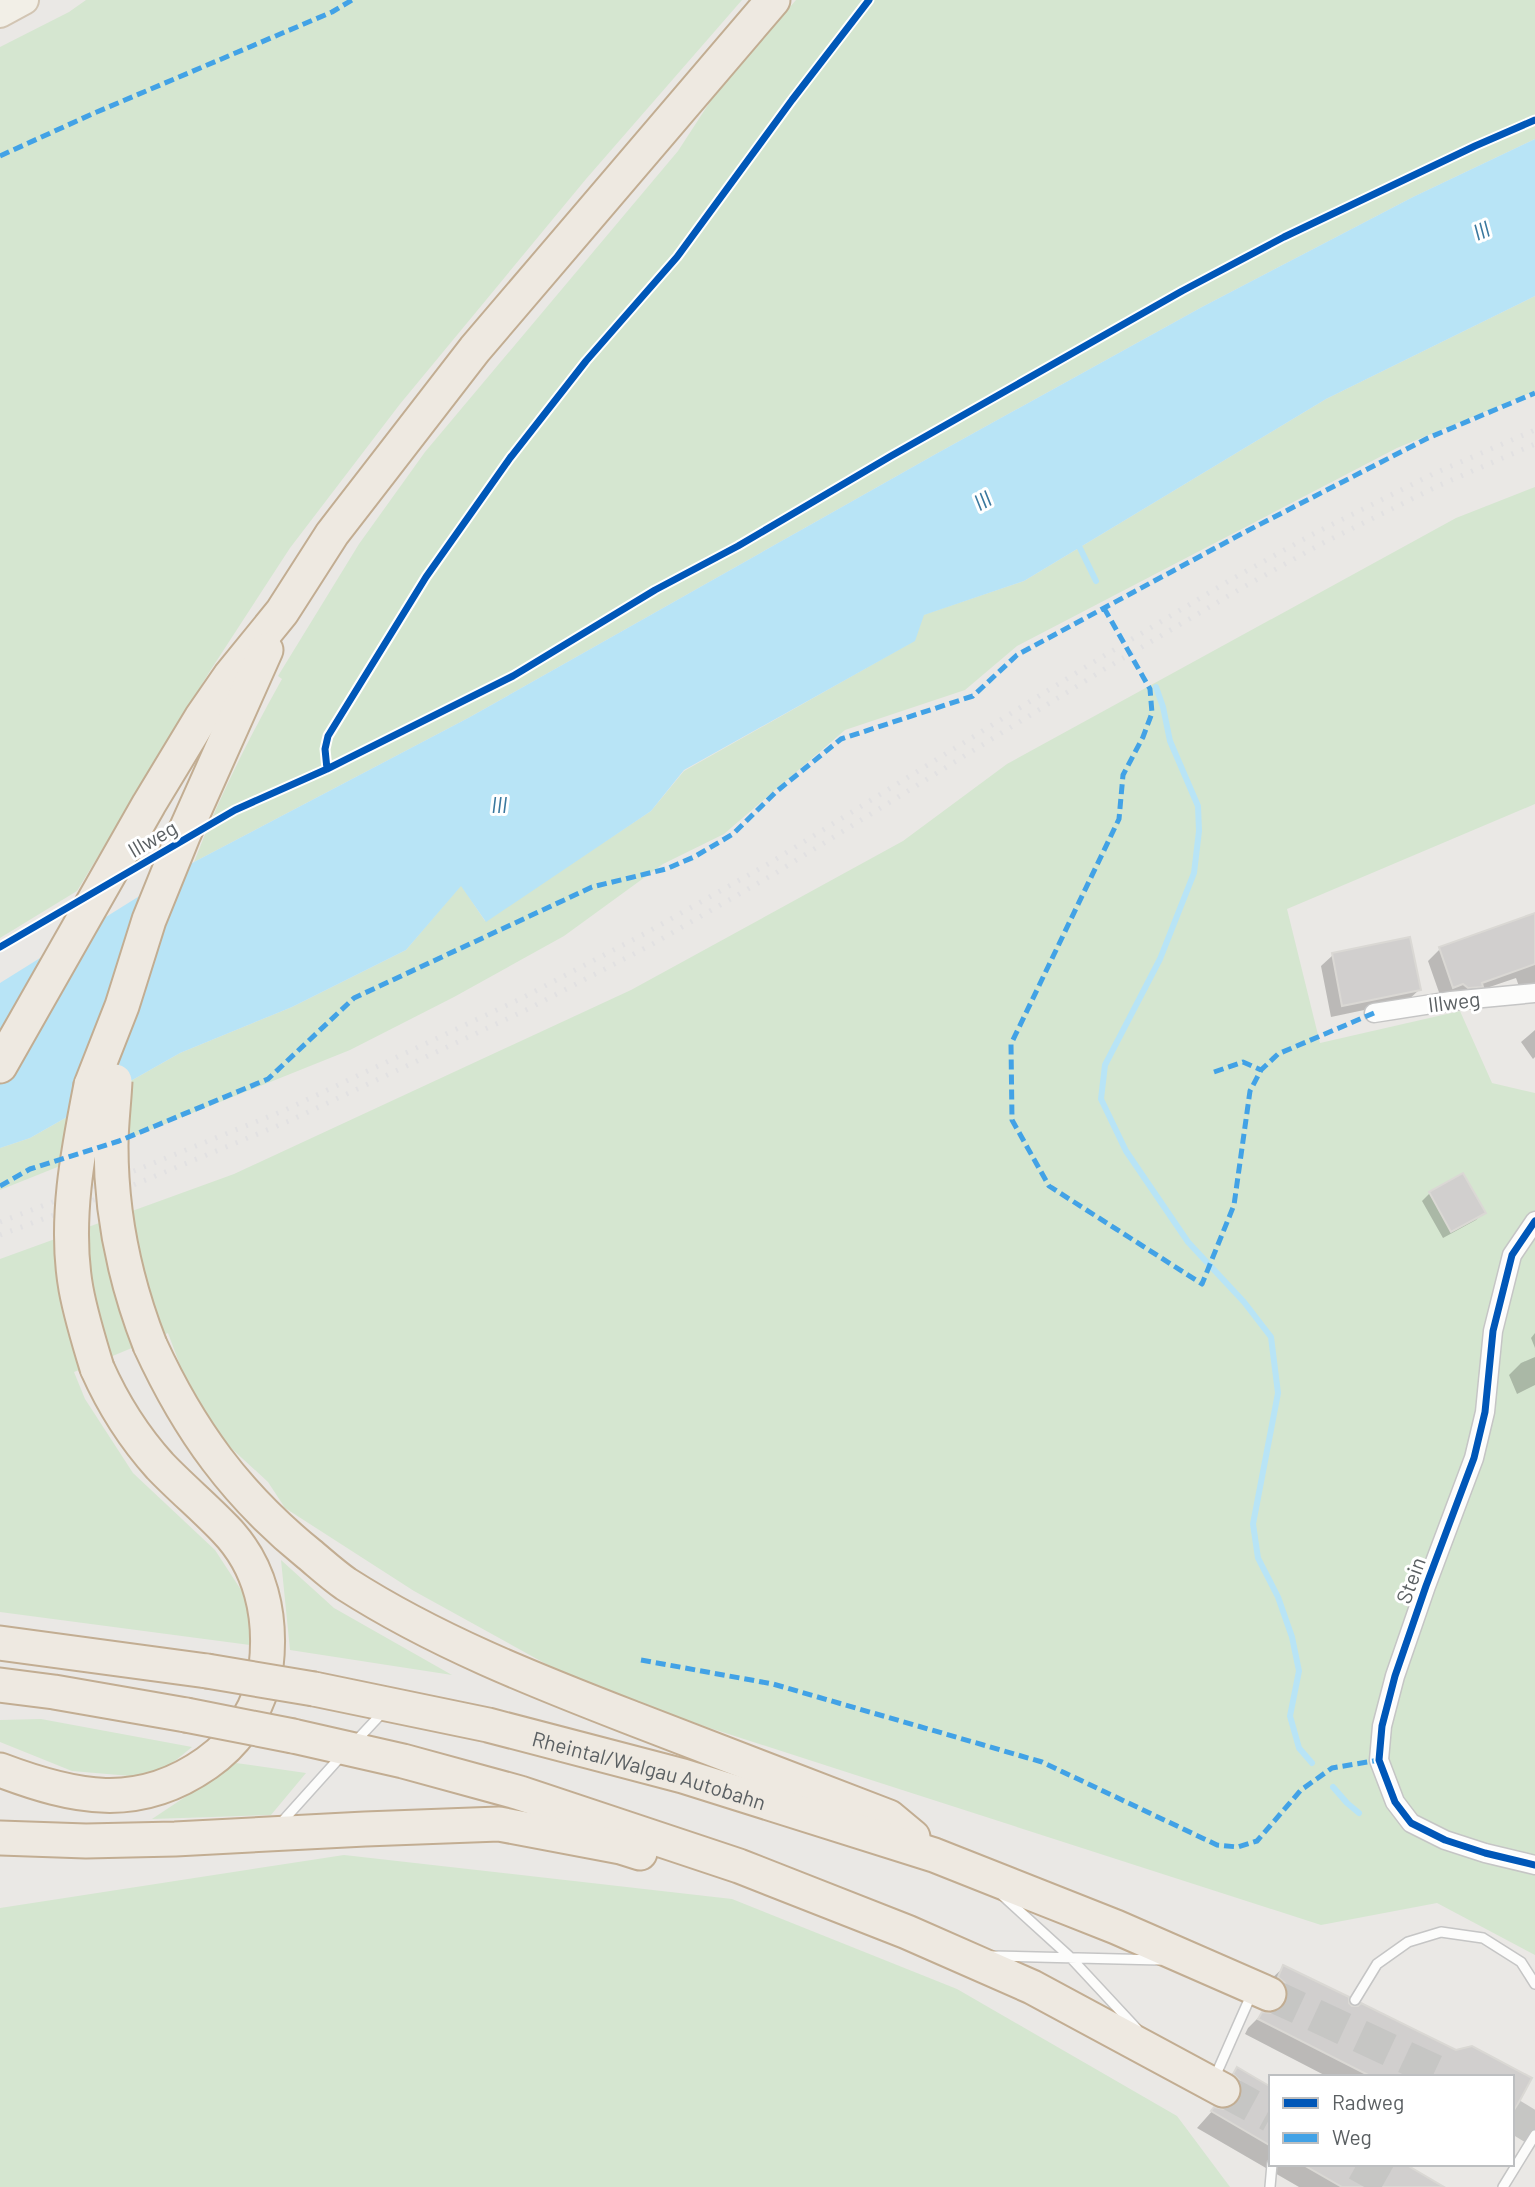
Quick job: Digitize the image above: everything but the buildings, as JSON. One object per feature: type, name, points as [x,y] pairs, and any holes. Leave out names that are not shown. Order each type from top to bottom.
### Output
[{"type":"highway","points":[[0,1066],[149,804],[223,687],[282,612],[332,534],[475,349],[773,0]]},
{"type":"highway","points":[[0,1770],[48,1787],[85,1795],[123,1796],[163,1787],[196,1771],[226,1747],[250,1718],[262,1689],[268,1646],[262,1592],[250,1563],[227,1530],[168,1474],[146,1449],[114,1402],[97,1368],[76,1288],[72,1211],[78,1147],[91,1085],[122,1006],[149,920],[282,612]]},
{"type":"highway","points":[[122,1006],[111,1146],[115,1208],[130,1286],[150,1345],[166,1380],[198,1436],[238,1488],[289,1538],[344,1583],[447,1641],[545,1685],[889,1817],[934,1855]]},
{"type":"highway","name":"Rheintal/Walgau Autobahn","points":[[0,1643],[207,1671],[314,1689],[488,1725],[683,1776],[934,1855],[1116,1927],[1262,1991]]},
{"type":"highway","points":[[0,1685],[54,1692],[293,1736],[403,1761],[520,1793],[739,1866],[907,1932],[1032,1987],[1218,2087]]},
{"type":"highway","points":[[0,1838],[98,1841],[175,1839],[499,1824],[621,1847],[665,1860],[739,1866]]},
{"type":"main road","points":[[0,13],[23,0]]},
{"type":"street","name":"Illweg","points":[[1374,1013],[1451,1001],[1535,993]]},
{"type":"street","name":"Stein","points":[[1535,1221],[1512,1255],[1493,1331],[1486,1412],[1474,1458],[1395,1676],[1382,1726],[1379,1760],[1395,1802],[1411,1823],[1446,1840],[1535,1865]]},
{"type":"lane","points":[[272,1833],[390,1705]]},
{"type":"lane","points":[[976,1871],[1070,1958],[1164,2058]]},
{"type":"lane","points":[[1355,2000],[1377,1964],[1408,1941],[1441,1931],[1482,1938],[1521,1962],[1535,1984]]},
{"type":"lane","points":[[959,1955],[1192,1960]]},
{"type":"lane","points":[[1218,2087],[1262,1991]]},
{"type":"lane","points":[[1503,2187],[1535,2135]]},
{"type":"lane","points":[[1270,2187],[1272,2166]]},
{"type":"green space","points":[[86,0],[742,0],[586,179],[400,404],[290,548],[210,671],[77,891],[0,938],[0,47],[69,12]]},
{"type":"green space","points":[[796,0],[862,0],[840,29],[848,35],[874,0],[1535,0],[1535,139],[1413,197],[1202,307],[470,717],[194,862],[235,769],[282,679],[278,676],[359,544],[425,452],[678,151],[717,91]]},
{"type":"green space","points":[[1535,296],[1535,391],[1397,448],[1017,646],[965,690],[845,730],[724,834],[663,864],[564,936],[454,997],[350,1050],[0,1190],[0,1148],[30,1138],[180,1053],[292,1007],[406,950],[461,885],[485,921],[651,811],[684,771],[914,641],[923,615],[1024,581],[1326,399]]},
{"type":"green space","points":[[1535,487],[1535,804],[1287,909],[1320,1043],[1460,1011],[1492,1083],[1535,1093],[1535,1955],[1437,1903],[1321,1925],[595,1691],[414,1591],[285,1508],[268,1482],[218,1436],[194,1403],[168,1333],[74,1372],[85,1399],[133,1473],[215,1550],[247,1599],[250,1645],[0,1612],[0,1259],[234,1174],[631,990],[903,841],[1007,764],[1456,518]]},
{"type":"green space","points":[[281,1560],[334,1608],[452,1675],[290,1650]]},
{"type":"green space","points":[[41,1719],[192,1747],[154,1778],[72,1771],[0,1742],[0,1720]]},
{"type":"green space","points":[[236,1763],[306,1773],[271,1815],[152,1819]]},
{"type":"green space","points":[[344,1855],[732,1899],[957,1989],[1177,2116],[1230,2187],[0,2187],[0,1908]]},
{"type":"water","name":"Ill","points":[[1535,139],[1535,296],[1326,399],[1024,581],[924,615],[915,641],[684,770],[651,811],[486,922],[461,886],[406,950],[292,1007],[180,1053],[30,1138],[0,1148],[0,983],[194,862],[470,717],[1202,307],[1413,197]]},
{"type":"waterway","points":[[1077,542],[1096,581]]},
{"type":"waterway","points":[[1156,687],[1170,741],[1198,806],[1199,831],[1194,873],[1160,959],[1105,1065],[1101,1099],[1126,1151],[1188,1242],[1244,1302],[1271,1337],[1278,1393],[1253,1524],[1258,1558],[1278,1597],[1292,1637],[1299,1671],[1290,1716],[1299,1748],[1312,1763]]},
{"type":"waterway","points":[[1333,1787],[1359,1813]]},
{"type":"tunnel","points":[[1269,1994],[1444,2075]]},
{"type":"tunnel","points":[[1223,2090],[1269,2115]]},
{"type":"tunnel","points":[[1514,2116],[1535,2129]]},
{"type":"tunnel","points":[[1361,2166],[1398,2187]]},
{"type":"railway","points":[[0,1222],[285,1110],[520,999],[644,934],[768,864],[1232,579],[1315,533],[1435,473],[1535,430]]},
{"type":"railway","points":[[0,1235],[131,1186],[289,1121],[526,1010],[651,945],[774,874],[1103,670],[1240,589],[1321,544],[1440,485],[1535,444]]},
{"type":"marked path","points":[[0,156],[332,12],[352,0]]},
{"type":"marked path","points":[[0,1186],[30,1169],[119,1141],[268,1079],[354,998],[592,887],[666,869],[694,857],[733,834],[777,791],[841,739],[973,696],[1017,655],[1245,532],[1428,438],[1535,393]]},
{"type":"marked path","points":[[1104,608],[1150,689],[1152,713],[1123,775],[1119,819],[1011,1044],[1012,1120],[1049,1186],[1202,1284],[1234,1205],[1250,1091],[1261,1070],[1278,1054],[1374,1013]]},
{"type":"marked path","points":[[1214,1072],[1243,1062],[1261,1070]]},
{"type":"marked path","points":[[641,1660],[773,1684],[1042,1762],[1217,1845],[1238,1847],[1257,1841],[1301,1790],[1332,1768],[1379,1760]]},
{"type":"cycle path","points":[[327,769],[325,749],[328,736],[426,577],[510,458],[586,361],[677,257],[869,0]]},
{"type":"cycle path","points":[[0,947],[235,810],[327,769],[513,676],[655,590],[738,546],[1182,291],[1284,237],[1535,120]]},
{"type":"cycle path","points":[[1535,1221],[1512,1255],[1493,1331],[1485,1412],[1474,1458],[1395,1676],[1382,1726],[1379,1760],[1395,1802],[1411,1823],[1445,1840],[1535,1865]]}]
